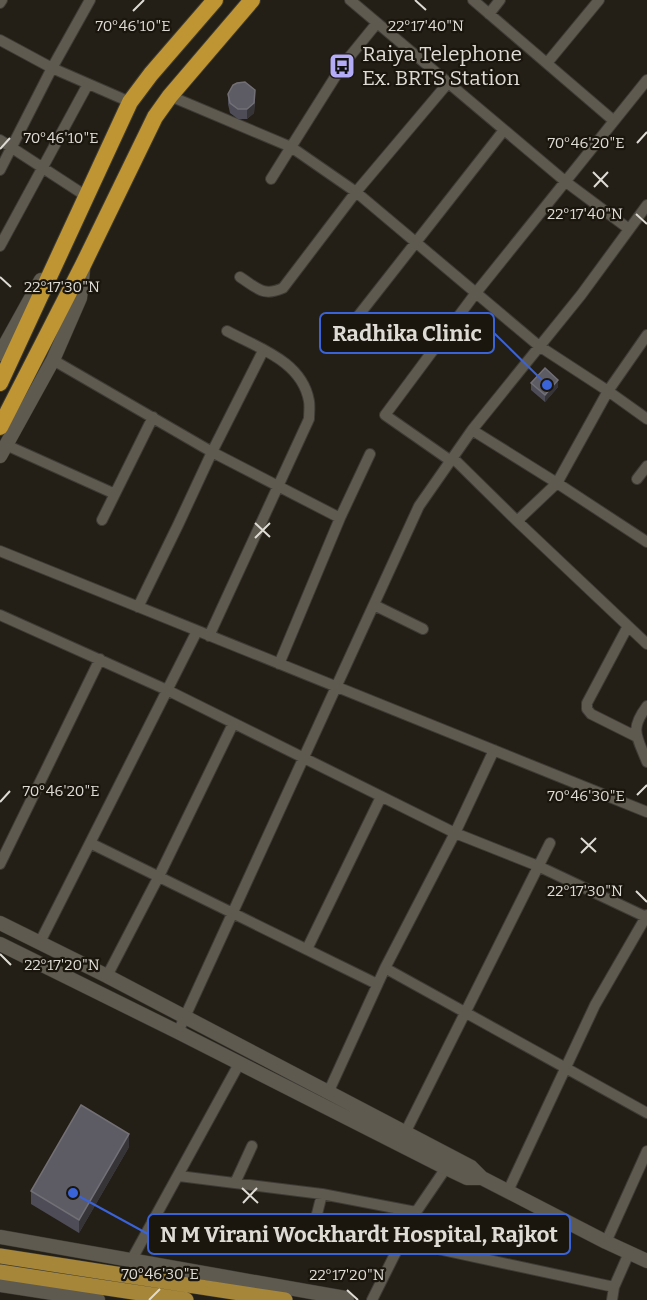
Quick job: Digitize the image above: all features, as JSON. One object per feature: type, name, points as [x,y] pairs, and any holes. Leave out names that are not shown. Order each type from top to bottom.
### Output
[{"type":"highway","points":[[0,383],[130,102],[215,0]]},
{"type":"highway","points":[[0,427],[84,265],[155,117],[170,96],[252,0]]},
{"type":"main road","points":[[0,1256],[285,1300]]},
{"type":"main road","points":[[0,1272],[186,1300]]},
{"type":"street","points":[[0,170],[90,0]]},
{"type":"street","points":[[350,0],[566,182],[629,229]]},
{"type":"street","points":[[473,0],[614,121]]},
{"type":"street","points":[[489,14],[500,0]]},
{"type":"street","points":[[547,63],[599,0]]},
{"type":"street","points":[[271,179],[342,66],[377,23]]},
{"type":"street","points":[[0,40],[52,68],[130,102]]},
{"type":"street","points":[[647,80],[476,294],[385,415],[452,459],[647,644]]},
{"type":"street","points":[[240,277],[264,293],[283,288],[356,192],[448,83]]},
{"type":"street","points":[[0,246],[88,84]]},
{"type":"street","points":[[170,96],[291,147],[356,192],[539,346],[647,419]]},
{"type":"street","points":[[340,339],[504,130]]},
{"type":"street","points":[[0,140],[86,196]]},
{"type":"street","points":[[178,1032],[419,506],[472,430],[581,295],[647,205]]},
{"type":"street","points":[[0,354],[4,338],[58,256]]},
{"type":"street","points":[[84,265],[80,298],[53,360],[3,450],[115,494]]},
{"type":"street","points":[[209,636],[309,420],[309,401],[302,380],[290,365],[227,331]]},
{"type":"street","points":[[517,521],[556,483],[608,391],[647,335]]},
{"type":"street","points":[[138,607],[262,351]]},
{"type":"street","points":[[53,360],[212,452],[340,518]]},
{"type":"street","points":[[102,520],[153,417]]},
{"type":"street","points":[[472,430],[647,542]]},
{"type":"street","points":[[279,664],[340,518],[370,454]]},
{"type":"street","points":[[637,480],[647,466]]},
{"type":"street","points":[[0,551],[647,812]]},
{"type":"street","points":[[374,605],[423,629]]},
{"type":"street","points":[[1,619],[167,690],[455,833],[538,866],[646,916],[595,1005],[508,1191]]},
{"type":"street","points":[[628,626],[587,703],[587,709],[591,714],[637,737]]},
{"type":"street","points":[[40,942],[197,631]]},
{"type":"street","points":[[0,864],[100,660]]},
{"type":"street","points":[[647,706],[637,718],[635,727],[647,762]]},
{"type":"street","points":[[107,976],[233,724]]},
{"type":"street","points":[[328,1092],[384,968],[455,833],[494,750]]},
{"type":"street","points":[[307,949],[381,797]]},
{"type":"street","points":[[90,843],[377,984]]},
{"type":"street","points":[[402,1139],[550,843]]},
{"type":"street","points":[[0,923],[107,976],[328,1092],[446,1168],[466,1178],[482,1179],[508,1191],[647,1261]]},
{"type":"street","points":[[0,944],[239,1064],[402,1139],[471,1167],[482,1179]]},
{"type":"street","points":[[384,968],[647,1113]]},
{"type":"street","points":[[132,1259],[239,1064]]},
{"type":"street","points":[[235,1183],[252,1146]]},
{"type":"street","points":[[606,1242],[647,1151]]},
{"type":"street","points":[[372,1300],[416,1212],[446,1168]]},
{"type":"street","points":[[179,1176],[322,1194],[416,1212]]},
{"type":"street","points":[[310,1242],[322,1194]]},
{"type":"street","points":[[0,1237],[132,1259],[347,1300]]},
{"type":"street","points":[[401,1241],[614,1287]]},
{"type":"street","points":[[612,1300],[614,1287],[629,1253]]},
{"type":"street","points":[[0,1285],[98,1300]]},
{"type":"building","points":[[245,82],[255,90],[254,103],[247,109],[238,109],[230,103],[228,94],[233,85]]},
{"type":"building","points":[[545,368],[558,380],[545,395],[531,383]]},
{"type":"building","points":[[81,1105],[129,1134],[79,1220],[31,1191]]},
{"type":"place","name":"Raiya Telephone Ex. BRTS Station","points":[[342,66]]},
{"type":"place","name":"Radhika Clinic","points":[[547,385]]},
{"type":"place","name":"N M Virani Wockhardt Hospital, Rajkot","points":[[73,1193]]}]
